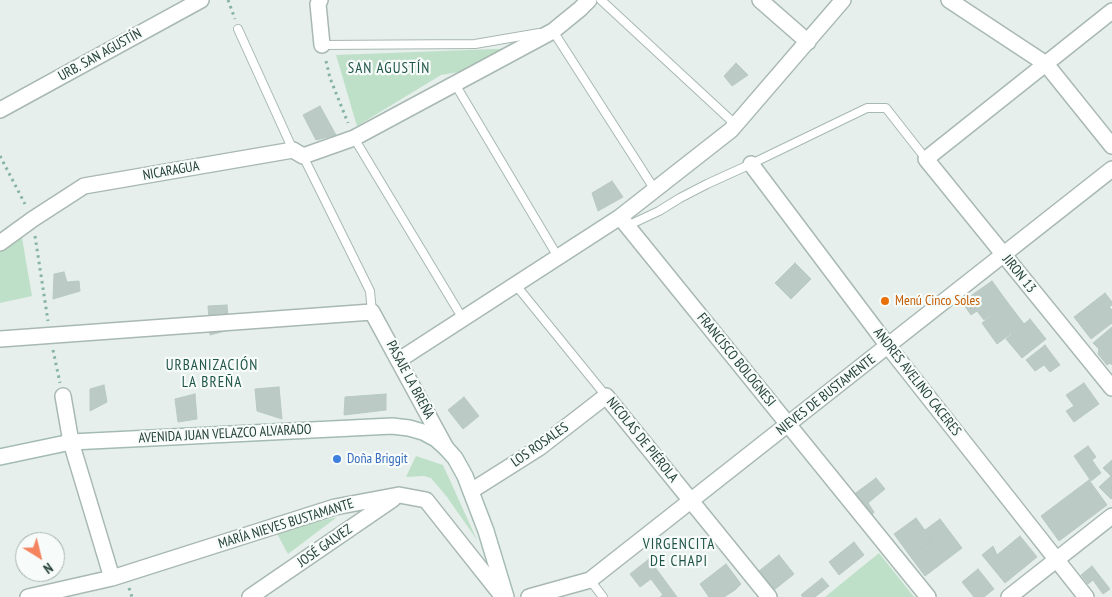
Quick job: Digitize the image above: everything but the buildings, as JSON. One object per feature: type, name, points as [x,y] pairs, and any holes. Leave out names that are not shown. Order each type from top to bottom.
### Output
[{"type":"street","name":"URB. SAN AGUSTÍN","points":[[0,110],[201,0]]},
{"type":"street","points":[[320,0],[318,4],[322,46]]},
{"type":"street","name":"NICARAGUA","points":[[0,243],[84,186],[298,153],[354,138],[552,31],[589,0]]},
{"type":"street","points":[[760,0],[808,42]]},
{"type":"street","points":[[399,360],[558,257],[624,221],[655,190],[736,125],[844,0]]},
{"type":"street","points":[[949,0],[1046,64],[1112,146]]},
{"type":"street","points":[[926,160],[1112,11]]},
{"type":"street","name":"JIRON 13","points":[[926,160],[1112,388]]},
{"type":"street","name":"ANDRES AVELINO CACERES","points":[[751,164],[888,346],[1086,597]]},
{"type":"street","name":"NIEVES DE BUSTAMENTE","points":[[529,597],[590,580],[1112,170]]},
{"type":"street","name":"FRANCISCO BOLOGNESI","points":[[624,221],[928,597]]},
{"type":"street","points":[[0,339],[372,312]]},
{"type":"street","name":"PASAJE LA BREÑA","points":[[372,312],[446,448]]},
{"type":"street","points":[[63,396],[71,442],[112,578]]},
{"type":"street","name":"LOS ROSALES","points":[[471,491],[539,448],[606,396]]},
{"type":"street","name":"NICOLAS DE PIÉROLA","points":[[606,396],[769,597]]},
{"type":"street","name":"AVENIDA JUAN VELAZCO ALVARADO","points":[[0,457],[71,442],[392,426],[424,432],[446,448]]},
{"type":"street","points":[[446,448],[455,458],[471,491],[489,540],[505,597]]},
{"type":"street","name":"MARÍA NIEVES BUSTAMANTE","points":[[28,597],[112,578],[335,507],[399,495],[426,500],[505,597]]},
{"type":"street","name":"JOSÉ GALVEZ","points":[[250,597],[399,495]]},
{"type":"street","points":[[1009,597],[1112,516]]},
{"type":"lane","points":[[601,0],[736,125]]},
{"type":"lane","points":[[238,29],[298,153],[370,291],[372,312]]},
{"type":"lane","points":[[322,46],[475,44],[552,31],[655,190]]},
{"type":"lane","points":[[455,84],[558,257]]},
{"type":"lane","points":[[624,221],[659,211],[707,184],[866,108],[886,108],[926,160]]},
{"type":"lane","points":[[354,138],[463,319]]},
{"type":"lane","name":"NICOLAS DE PIÉROLA","points":[[515,284],[606,396]]},
{"type":"lane","points":[[590,580],[604,597]]},
{"type":"path","points":[[228,0],[238,29]]},
{"type":"path","points":[[322,46],[330,78],[354,138]]},
{"type":"path","points":[[0,156],[33,219],[50,336],[63,396]]},
{"type":"green space","points":[[521,48],[476,69],[441,75],[357,126],[336,55]]},
{"type":"green space","points":[[21,232],[32,296],[0,303],[0,248]]},
{"type":"green space","points":[[416,456],[443,465],[477,540],[447,497],[431,478],[424,476],[406,477]]},
{"type":"green space","points":[[337,517],[288,554],[276,532]]},
{"type":"green space","points":[[879,553],[914,597],[825,597]]},
{"type":"place","name":"Menú Cinco Soles","points":[[885,301]]},
{"type":"place","name":"Doña Briggit","points":[[337,459]]},
{"type":"district","name":"SAN AGUSTÍN","points":[[389,69]]},
{"type":"district","name":"URBANIZACIÓN LA BREÑA","points":[[212,374]]},
{"type":"district","name":"VIRGENCITA DE CHAPI","points":[[679,554]]}]
